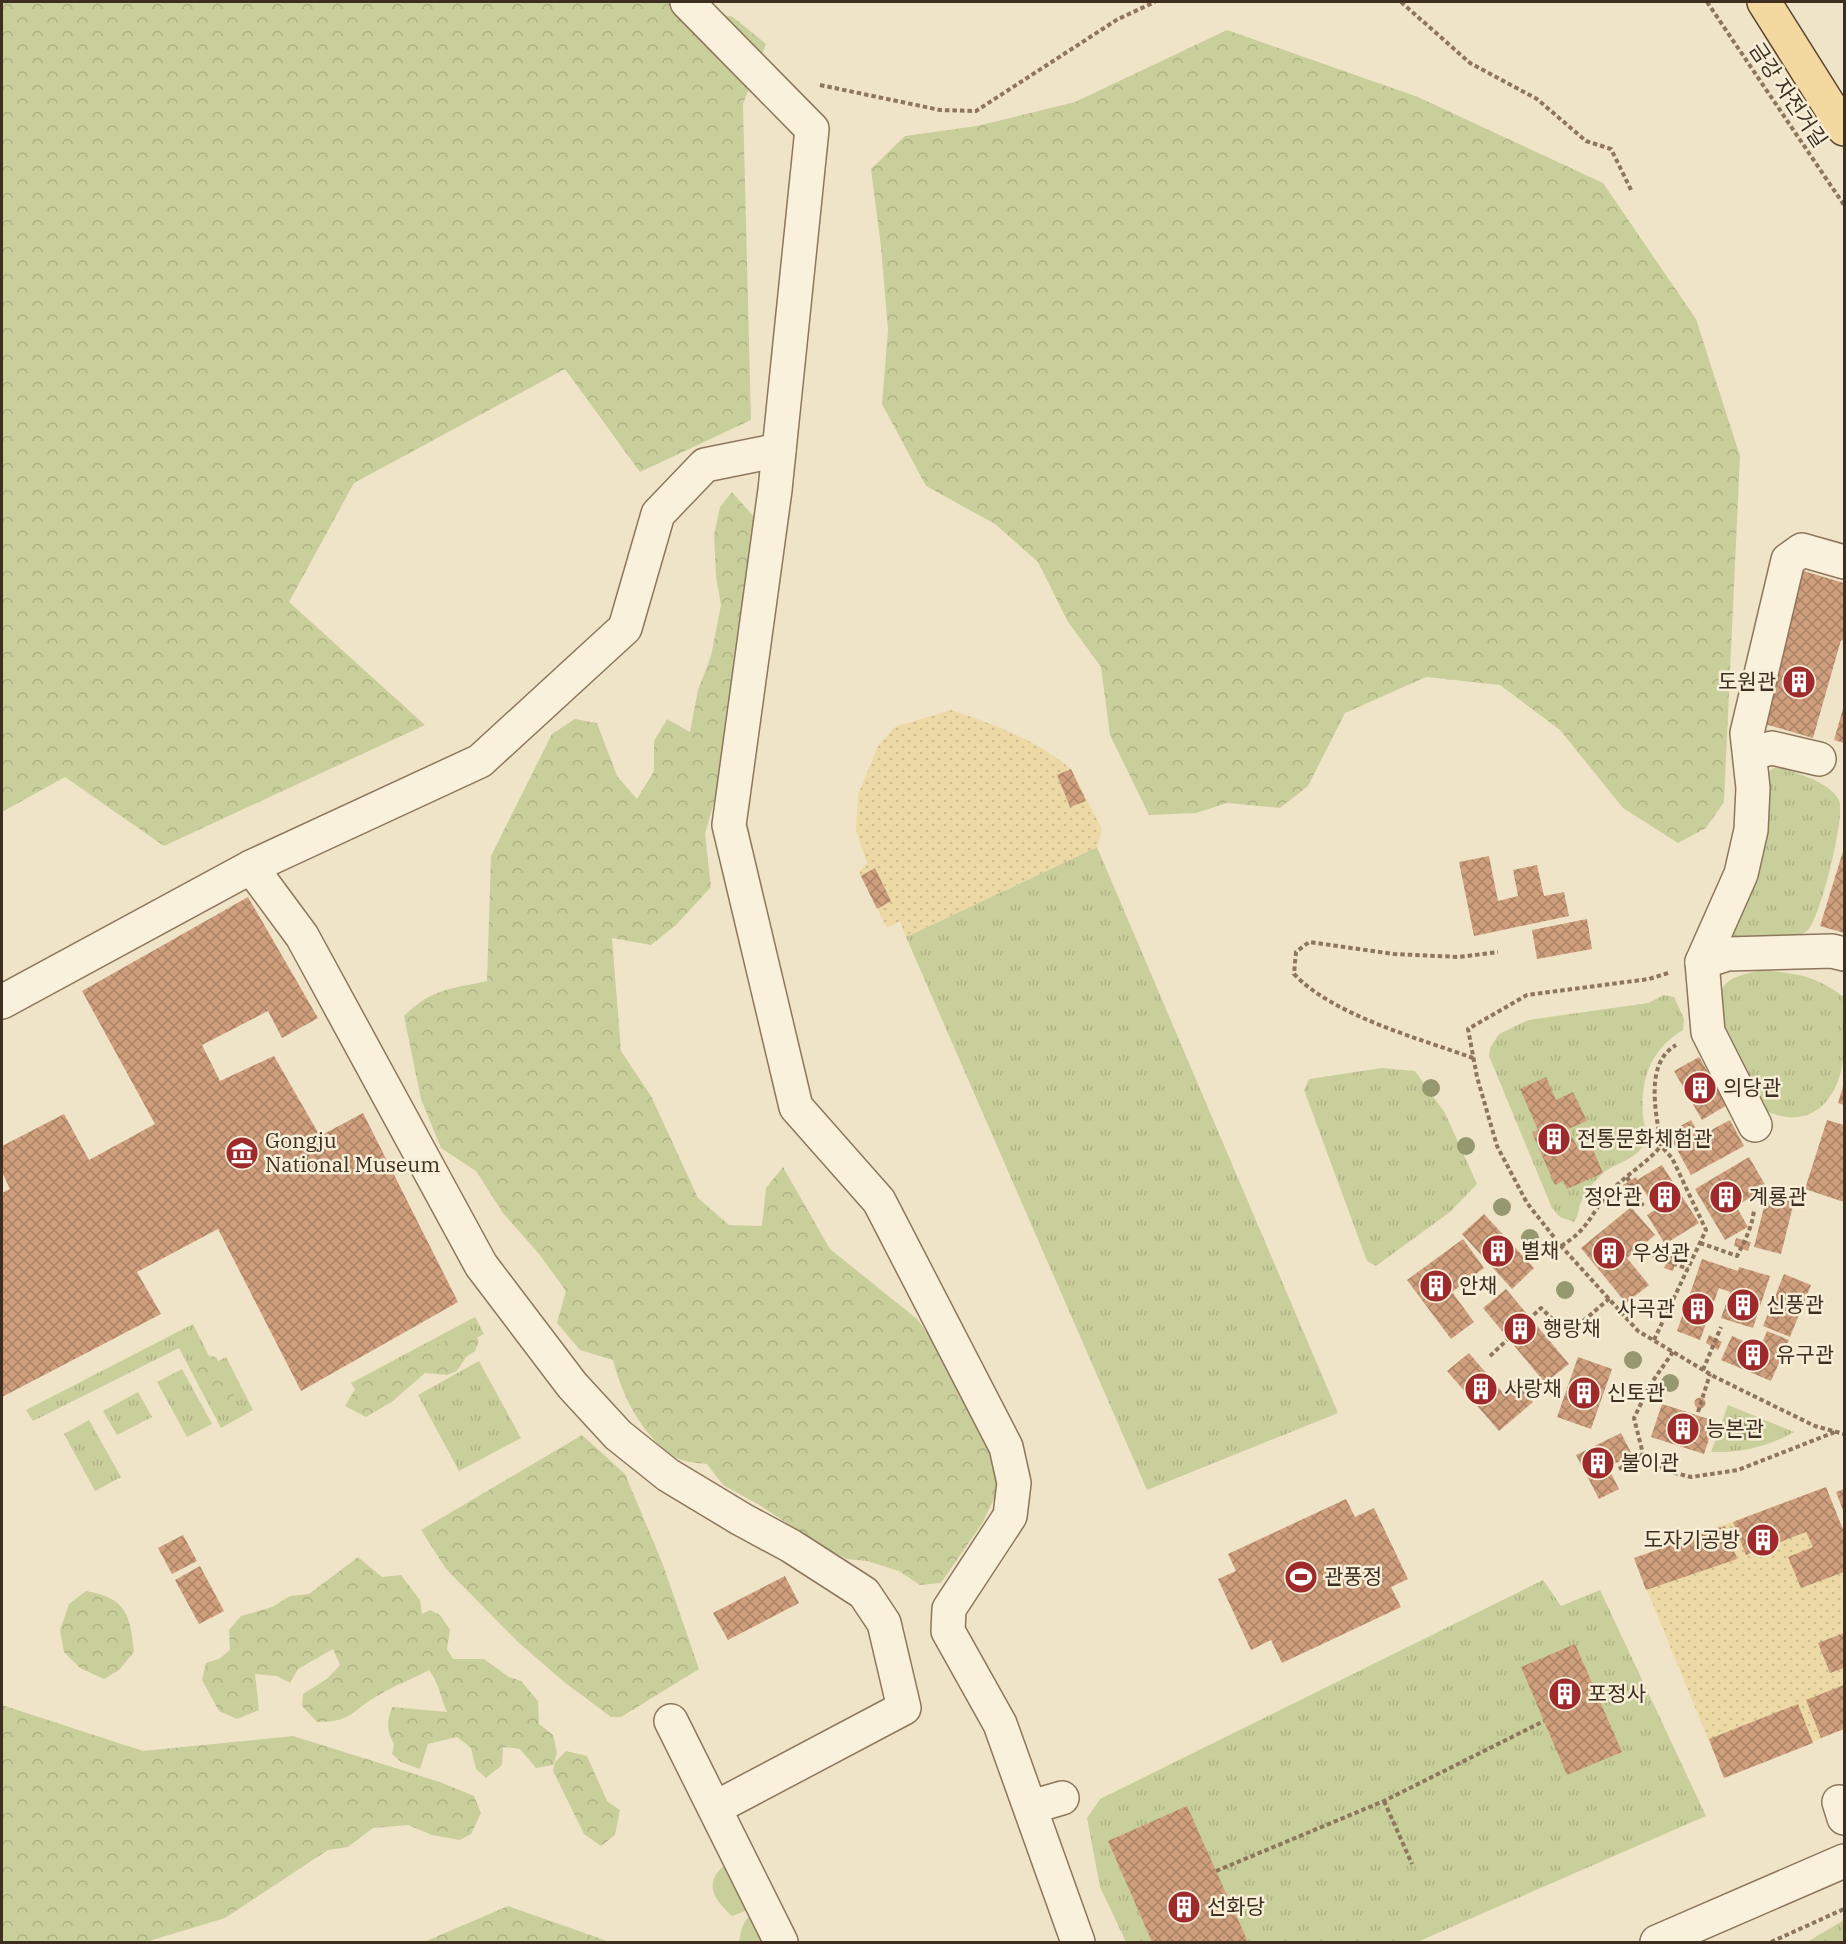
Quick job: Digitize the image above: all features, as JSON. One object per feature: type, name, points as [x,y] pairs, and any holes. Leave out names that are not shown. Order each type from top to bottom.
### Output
[{"type":"main road","points":[[1764,2],[1845,129]]},
{"type":"street","points":[[687,2],[812,129],[779,450],[729,825],[796,1107],[879,1201],[1006,1447],[1014,1483],[1010,1516],[949,1609],[948,1631],[1000,1724],[1078,1942]]},
{"type":"street","points":[[2,1002],[251,867],[480,761],[625,628],[658,514],[705,465],[779,450]]},
{"type":"street","points":[[1755,1125],[1708,1032],[1702,962],[1741,874],[1751,830],[1753,788],[1751,753],[1747,733],[1788,560],[1802,550],[1845,562]]},
{"type":"street","points":[[1751,753],[1772,748],[1819,759]]},
{"type":"street","points":[[251,867],[302,936],[481,1265],[572,1385],[618,1435],[668,1475],[791,1546],[864,1593],[884,1623],[904,1708],[715,1808]]},
{"type":"street","points":[[1702,962],[1727,954],[1832,951],[1845,954]]},
{"type":"street","points":[[671,1721],[781,1942]]},
{"type":"street","points":[[1031,1807],[1062,1798]]},
{"type":"street","points":[[1657,1942],[1845,1861]]},
{"type":"path","points":[[809,82],[854,94],[940,110],[976,111],[1118,19],[1155,2]]},
{"type":"path","points":[[1401,2],[1470,63],[1537,99],[1586,141],[1611,149],[1632,192]]},
{"type":"path","name":"금강 자전거길","points":[[1707,2],[1845,205]]},
{"type":"path","points":[[1473,1059],[1343,1009],[1308,989],[1294,974],[1296,952],[1309,942],[1394,954],[1459,957],[1498,952]]},
{"type":"path","points":[[1702,962],[1649,979],[1527,995],[1468,1029],[1473,1059],[1497,1146],[1527,1203],[1561,1246],[1638,1330],[1710,1374],[1815,1426],[1845,1434]]},
{"type":"path","points":[[1654,1340],[1706,1230],[1672,1158],[1661,1146],[1655,1098],[1656,1074],[1668,1050],[1689,1038],[1708,1032]]},
{"type":"path","points":[[1561,1246],[1579,1235],[1608,1194],[1646,1163],[1661,1146]]},
{"type":"path","points":[[1627,1177],[1643,1206]]},
{"type":"path","points":[[1700,1243],[1737,1256],[1752,1229],[1754,1210]]},
{"type":"path","points":[[1652,1255],[1688,1269]]},
{"type":"path","points":[[1490,1356],[1541,1308],[1568,1334],[1610,1298]]},
{"type":"path","points":[[1703,1370],[1721,1327]]},
{"type":"path","points":[[1673,1352],[1650,1385],[1634,1418],[1644,1454],[1667,1471],[1691,1477],[1738,1470],[1836,1432]]},
{"type":"path","points":[[1698,1412],[1710,1374]]},
{"type":"path","points":[[1619,1469],[1644,1454]]},
{"type":"path","points":[[1216,1870],[1384,1801],[1544,1721]]},
{"type":"path","points":[[1384,1801],[1412,1864]]},
{"type":"path","points":[[1772,1942],[1845,1909]]},
{"type":"green space","points":[[2,2],[672,2],[733,17],[766,44],[743,104],[751,420],[640,472],[565,369],[354,483],[289,602],[425,725],[164,846],[65,777],[2,812]]},
{"type":"green space","points":[[1227,30],[1418,97],[1603,183],[1696,319],[1740,456],[1724,802],[1706,828],[1678,843],[1623,808],[1560,730],[1500,685],[1426,677],[1345,713],[1308,786],[1280,808],[1227,803],[1196,813],[1149,815],[1110,735],[1101,667],[1068,622],[1038,562],[995,524],[926,486],[882,404],[888,330],[871,169],[905,136],[977,126],[1075,102]]},
{"type":"green space","points":[[732,492],[754,517],[751,579],[729,748],[705,834],[711,887],[676,925],[651,945],[612,938],[621,1051],[651,1096],[698,1198],[729,1225],[762,1226],[766,1188],[783,1167],[830,1249],[917,1319],[975,1398],[1000,1486],[983,1522],[941,1583],[920,1585],[899,1571],[867,1561],[847,1559],[825,1548],[761,1506],[723,1485],[707,1464],[678,1459],[652,1438],[628,1401],[613,1360],[580,1350],[557,1323],[566,1291],[539,1254],[503,1213],[476,1171],[441,1148],[421,1099],[404,1016],[432,995],[452,988],[487,981],[491,856],[552,734],[575,719],[597,723],[617,776],[637,799],[654,771],[654,741],[667,719],[690,732],[698,690],[711,656],[721,605],[716,577],[714,535],[720,507]]},
{"type":"green space","points":[[1775,767],[1819,783],[1834,793],[1839,800],[1839,825],[1825,889],[1807,931],[1780,940],[1731,938],[1748,899],[1761,858],[1768,815],[1767,773]]},
{"type":"green space","points":[[1097,847],[1338,1413],[1147,1490],[906,937]]},
{"type":"green space","points":[[1762,970],[1806,977],[1824,984],[1844,997],[1844,1053],[1837,1084],[1821,1107],[1810,1114],[1797,1117],[1766,1111],[1742,1067],[1726,1030],[1720,998],[1724,986],[1736,977]]},
{"type":"green space","points":[[1664,995],[1674,997],[1684,1019],[1683,1030],[1663,1046],[1650,1066],[1643,1090],[1643,1116],[1646,1132],[1644,1143],[1631,1158],[1601,1175],[1583,1197],[1574,1222],[1560,1217],[1552,1208],[1489,1056],[1490,1048],[1499,1034],[1528,1020],[1648,1003]]},
{"type":"green space","points":[[1382,1068],[1415,1071],[1445,1113],[1477,1184],[1450,1212],[1376,1266],[1367,1261],[1304,1090],[1309,1079]]},
{"type":"green space","points":[[475,1317],[484,1334],[361,1400],[351,1383]]},
{"type":"green space","points":[[193,1324],[213,1364],[226,1357],[253,1410],[221,1428],[179,1348],[33,1421],[26,1410]]},
{"type":"green space","points":[[472,1330],[479,1341],[475,1351],[466,1357],[457,1371],[447,1375],[425,1373],[393,1401],[366,1417],[345,1406],[357,1386],[416,1353]]},
{"type":"green space","points":[[199,1354],[216,1357],[235,1393],[222,1407],[214,1402],[192,1371],[193,1362]]},
{"type":"green space","points":[[479,1361],[521,1438],[459,1471],[418,1395]]},
{"type":"green space","points":[[182,1369],[212,1424],[187,1437],[157,1382]]},
{"type":"green space","points":[[138,1392],[152,1417],[117,1435],[103,1411]]},
{"type":"green space","points":[[1728,1405],[1794,1432],[1774,1442],[1754,1448],[1711,1452]]},
{"type":"green space","points":[[89,1420],[121,1477],[95,1491],[64,1434]]},
{"type":"green space","points":[[582,1435],[625,1474],[662,1562],[699,1669],[621,1717],[611,1717],[564,1682],[518,1642],[446,1569],[421,1530]]},
{"type":"green space","points":[[358,1557],[382,1577],[401,1575],[420,1600],[422,1614],[430,1610],[440,1615],[450,1630],[447,1649],[453,1659],[484,1659],[509,1677],[521,1681],[538,1701],[539,1724],[553,1735],[557,1753],[553,1765],[536,1768],[520,1749],[503,1747],[502,1765],[486,1778],[476,1769],[471,1748],[457,1737],[428,1744],[420,1769],[401,1762],[392,1754],[394,1744],[388,1726],[392,1707],[447,1712],[429,1670],[385,1691],[345,1717],[317,1722],[302,1706],[303,1694],[328,1678],[340,1665],[333,1649],[298,1669],[290,1683],[277,1676],[255,1674],[259,1710],[237,1719],[219,1711],[202,1680],[206,1663],[219,1659],[230,1650],[229,1630],[241,1616],[272,1607],[290,1596],[309,1594]]},
{"type":"green space","points":[[1543,1580],[1561,1606],[1600,1590],[1706,1816],[1417,1942],[1126,1942],[1100,1887],[1087,1818],[1100,1799]]},
{"type":"green space","points":[[86,1591],[110,1598],[118,1603],[128,1618],[130,1627],[134,1652],[119,1670],[104,1679],[80,1668],[64,1652],[60,1630],[69,1604]]},
{"type":"green space","points":[[2,1705],[143,1751],[293,1736],[440,1782],[474,1796],[481,1813],[471,1834],[460,1840],[432,1835],[408,1825],[373,1828],[348,1847],[328,1850],[225,1918],[146,1942],[2,1942]]},
{"type":"green space","points":[[566,1751],[587,1756],[607,1801],[620,1810],[615,1835],[601,1846],[584,1834],[553,1771],[555,1762]]},
{"type":"green space","points":[[727,1863],[750,1909],[732,1916],[719,1903],[713,1890],[715,1877]]},
{"type":"green space","points":[[508,1906],[610,1942],[424,1942]]},
{"type":"green space","points":[[763,1909],[787,1916],[797,1936],[797,1942],[739,1942],[745,1921],[752,1914]]},
{"type":"green space","points":[[1844,1920],[1844,1942],[1807,1942]]},
{"type":"sand","points":[[951,710],[999,727],[1029,741],[1071,769],[1102,829],[1097,847],[906,937],[900,921],[887,928],[859,872],[867,863],[856,831],[858,795],[878,746],[895,727]]},
{"type":"sand","points":[[1826,1487],[1844,1532],[1844,1729],[1724,1778],[1634,1558]]},
{"type":"building","name":"도원관","points":[[1800,570],[1844,583],[1844,641],[1841,640],[1813,738],[1758,722]]},
{"type":"building","points":[[1844,705],[1844,743],[1834,740]]},
{"type":"building","points":[[1071,769],[1086,801],[1070,807],[1057,775]]},
{"type":"building","points":[[1844,848],[1844,933],[1820,926]]},
{"type":"building","points":[[1489,856],[1498,901],[1518,896],[1513,870],[1537,865],[1544,896],[1564,892],[1569,916],[1474,936],[1459,862]]},
{"type":"building","points":[[875,868],[891,901],[877,909],[861,876]]},
{"type":"building","name":"Gongju National Museum","points":[[248,897],[318,1018],[282,1038],[268,1011],[202,1045],[220,1081],[274,1056],[320,1136],[363,1113],[458,1302],[301,1391],[218,1229],[137,1272],[161,1314],[2,1397],[2,1193],[10,1189],[2,1172],[2,1146],[64,1114],[89,1160],[155,1124],[82,991]]},
{"type":"building","points":[[1587,919],[1592,949],[1537,959],[1532,930]]},
{"type":"building","name":"의당관","points":[[1699,1057],[1727,1105],[1702,1120],[1674,1071]]},
{"type":"building","name":"전통문화체험관","points":[[1546,1077],[1556,1100],[1573,1092],[1587,1121],[1568,1129],[1579,1150],[1591,1145],[1603,1173],[1567,1189],[1563,1181],[1555,1185],[1532,1133],[1538,1130],[1520,1089]]},
{"type":"building","points":[[1844,1083],[1844,1105],[1838,1103]]},
{"type":"building","points":[[1691,1120],[1700,1136],[1730,1120],[1744,1146],[1691,1175],[1668,1133]]},
{"type":"building","points":[[1827,1120],[1844,1125],[1844,1202],[1805,1189]]},
{"type":"building","name":"계룡관","points":[[1749,1157],[1767,1188],[1736,1206],[1748,1227],[1725,1240],[1695,1189]]},
{"type":"building","name":"정안관","points":[[1662,1165],[1699,1223],[1665,1244],[1647,1215],[1656,1209],[1641,1186],[1628,1193],[1623,1185],[1636,1177],[1637,1180]]},
{"type":"building","points":[[1767,1195],[1794,1202],[1781,1254],[1754,1247]]},
{"type":"building","name":"우성관","points":[[1631,1207],[1655,1235],[1627,1258],[1649,1285],[1626,1303],[1581,1248]]},
{"type":"building","name":"별채","points":[[1484,1214],[1534,1268],[1512,1289],[1462,1234]]},
{"type":"building","points":[[1736,1238],[1751,1242],[1748,1251],[1734,1246]]},
{"type":"building","name":"안채","points":[[1463,1239],[1484,1268],[1452,1292],[1474,1322],[1451,1339],[1407,1280]]},
{"type":"building","points":[[1671,1253],[1678,1256],[1673,1271],[1664,1268]]},
{"type":"building","points":[[1702,1259],[1738,1271],[1739,1267],[1770,1276],[1753,1328],[1721,1318],[1730,1292],[1719,1288],[1700,1340],[1677,1331]]},
{"type":"building","points":[[1784,1274],[1811,1285],[1790,1337],[1763,1326]]},
{"type":"building","name":"행랑채","points":[[1506,1289],[1569,1364],[1545,1383],[1483,1308]]},
{"type":"building","name":"유구관","points":[[1767,1331],[1789,1340],[1771,1381],[1721,1360],[1732,1336],[1760,1348]]},
{"type":"building","points":[[1709,1335],[1722,1342],[1718,1350],[1706,1343]]},
{"type":"building","name":"사랑채","points":[[1469,1353],[1504,1394],[1517,1383],[1533,1402],[1499,1431],[1447,1371]]},
{"type":"building","name":"신토관","points":[[1578,1357],[1612,1369],[1591,1429],[1557,1417]]},
{"type":"building","points":[[1700,1397],[1706,1403],[1700,1409],[1694,1403]]},
{"type":"building","name":"능본관","points":[[1662,1404],[1715,1421],[1704,1454],[1651,1437]]},
{"type":"building","name":"불이관","points":[[1621,1433],[1638,1466],[1632,1468],[1627,1458],[1608,1467],[1619,1489],[1599,1499],[1576,1455]]},
{"type":"building","name":"도자기공방","points":[[1826,1487],[1844,1532],[1844,1572],[1801,1588],[1788,1557],[1813,1547],[1806,1532],[1746,1555],[1733,1522]]},
{"type":"building","points":[[1844,1489],[1844,1513],[1836,1492]]},
{"type":"building","points":[[1346,1499],[1355,1517],[1374,1508],[1408,1579],[1391,1587],[1401,1607],[1282,1663],[1271,1640],[1251,1650],[1218,1579],[1236,1571],[1228,1554]]},
{"type":"building","points":[[1725,1526],[1737,1559],[1646,1590],[1634,1558]]},
{"type":"building","points":[[183,1535],[197,1561],[172,1574],[158,1548]]},
{"type":"building","points":[[200,1566],[224,1611],[199,1624],[175,1580]]},
{"type":"building","points":[[785,1576],[799,1603],[728,1640],[713,1613]]},
{"type":"building","points":[[1844,1633],[1844,1668],[1830,1673],[1818,1643]]},
{"type":"building","name":"포정사","points":[[1575,1644],[1622,1752],[1567,1775],[1521,1667]]},
{"type":"building","points":[[1844,1685],[1844,1729],[1821,1738],[1806,1700]]},
{"type":"building","points":[[1798,1704],[1813,1743],[1724,1778],[1709,1739]]},
{"type":"building","name":"선화당","points":[[1187,1806],[1248,1942],[1152,1942],[1108,1841]]},
{"type":"place","name":"도원관","points":[[1799,682]]},
{"type":"place","name":"의당관","points":[[1700,1088]]},
{"type":"place","name":"전통문화체험관","points":[[1554,1139]]},
{"type":"place","name":"Gongju National Museum","points":[[242,1153]]},
{"type":"place","name":"정안관","points":[[1665,1197]]},
{"type":"place","name":"계룡관","points":[[1726,1197]]},
{"type":"place","name":"별채","points":[[1498,1251]]},
{"type":"place","name":"우성관","points":[[1609,1253]]},
{"type":"place","name":"안채","points":[[1436,1286]]},
{"type":"place","name":"신풍관","points":[[1743,1305]]},
{"type":"place","name":"사곡관","points":[[1698,1309]]},
{"type":"place","name":"행랑채","points":[[1520,1329]]},
{"type":"place","name":"유구관","points":[[1753,1355]]},
{"type":"place","name":"사랑채","points":[[1481,1389]]},
{"type":"place","name":"신토관","points":[[1584,1393]]},
{"type":"place","name":"능본관","points":[[1683,1429]]},
{"type":"place","name":"불이관","points":[[1598,1463]]},
{"type":"place","name":"도자기공방","points":[[1763,1540]]},
{"type":"place","name":"관풍정","points":[[1301,1577]]},
{"type":"place","name":"포정사","points":[[1565,1694]]},
{"type":"place","name":"선화당","points":[[1184,1907]]}]
